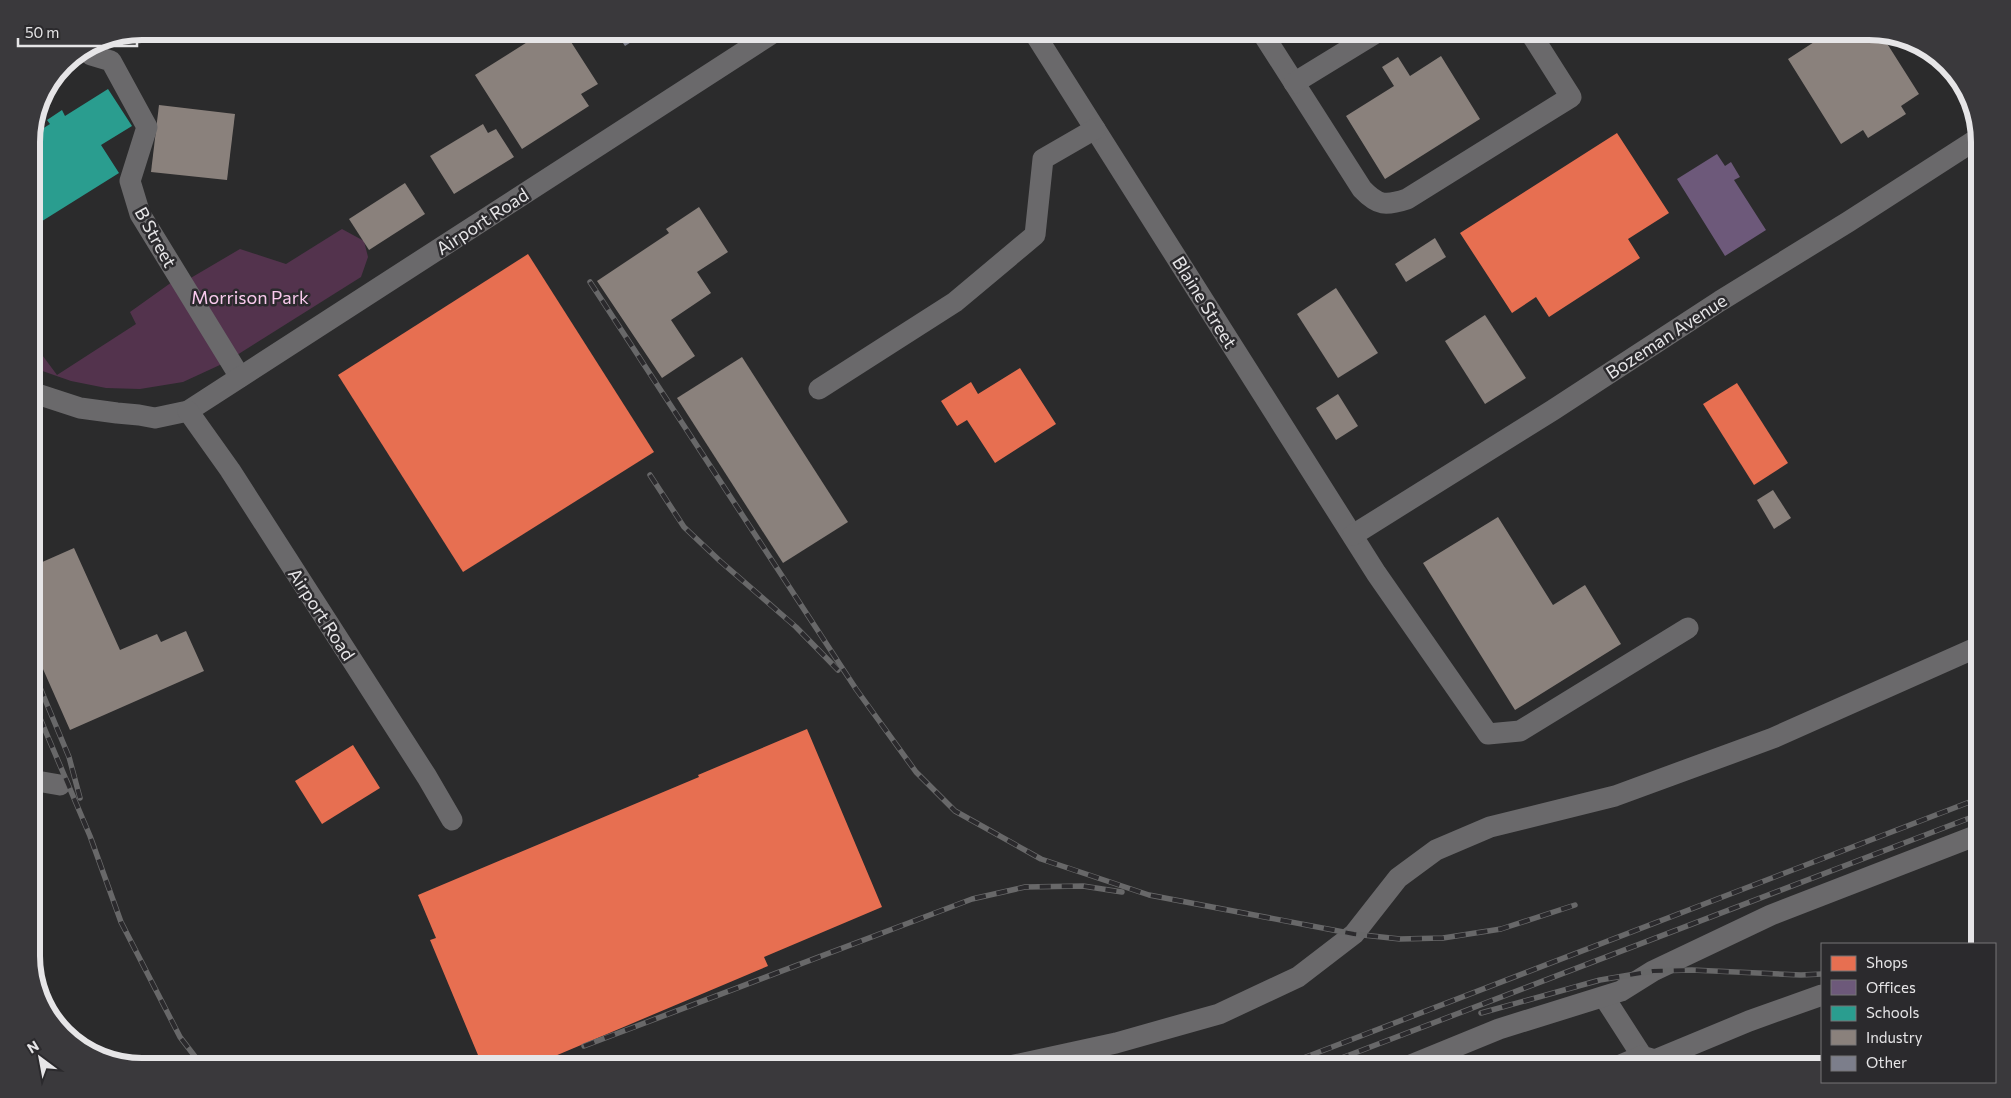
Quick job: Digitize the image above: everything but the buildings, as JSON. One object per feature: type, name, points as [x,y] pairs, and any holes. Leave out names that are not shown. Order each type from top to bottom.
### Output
[{"type":"street","name":"Airport Road","points":[[40,395],[80,408],[139,414],[155,418],[188,411],[762,40]]},
{"type":"street","name":"Blaine Street","points":[[1039,40],[1376,573],[1488,734],[1520,731],[1688,628]]},
{"type":"street","points":[[1267,40],[1362,189],[1373,201],[1390,205],[1407,199],[1571,96],[1535,40]]},
{"type":"street","points":[[1294,83],[1364,40]]},
{"type":"street","name":"B Street","points":[[90,54],[111,61],[147,127],[130,181],[140,214],[240,377]]},
{"type":"street","points":[[819,388],[955,302],[1036,235],[1043,159],[1095,129]]},
{"type":"street","name":"Bozeman Avenue","points":[[1352,535],[1553,410],[1720,301],[1971,143]]},
{"type":"street","name":"Airport Road","points":[[188,411],[235,478],[452,820]]},
{"type":"street","points":[[1047,1058],[1116,1043],[1219,1014],[1298,976],[1354,934],[1398,878],[1436,850],[1490,827],[1615,796],[1773,738],[1971,650]]},
{"type":"street","points":[[40,781],[60,785]]},
{"type":"street","points":[[1428,1058],[1499,1029],[1621,991],[1654,971],[1771,915],[1971,837]]},
{"type":"street","points":[[1660,1058],[1749,1021],[1821,995]]},
{"type":"street","points":[[1604,997],[1643,1058]]},
{"type":"green space","name":"Morrison Park","points":[[342,229],[364,241],[368,257],[361,277],[237,355],[189,279],[240,249],[286,264]]},
{"type":"green space","points":[[172,282],[222,364],[183,382],[140,389],[106,388],[71,381],[40,370],[40,352],[57,375],[136,324],[130,312]]},
{"type":"railway","points":[[590,282],[856,689],[916,772],[955,811],[1041,859],[1149,895],[1354,934],[1400,939],[1443,938],[1501,929],[1575,905]]},
{"type":"railway","points":[[650,475],[684,527],[796,627],[838,670]]},
{"type":"railway","points":[[40,688],[69,757],[80,798]]},
{"type":"railway","points":[[40,718],[90,836],[121,922],[180,1037],[196,1058]]},
{"type":"railway","points":[[1303,1058],[1971,801]]},
{"type":"railway","points":[[1342,1058],[1971,817]]},
{"type":"railway","points":[[584,1046],[972,899],[1025,887],[1083,886],[1122,892]]},
{"type":"railway","points":[[1481,1013],[1600,980],[1653,971],[1692,970],[1801,975],[1821,974]]}]
